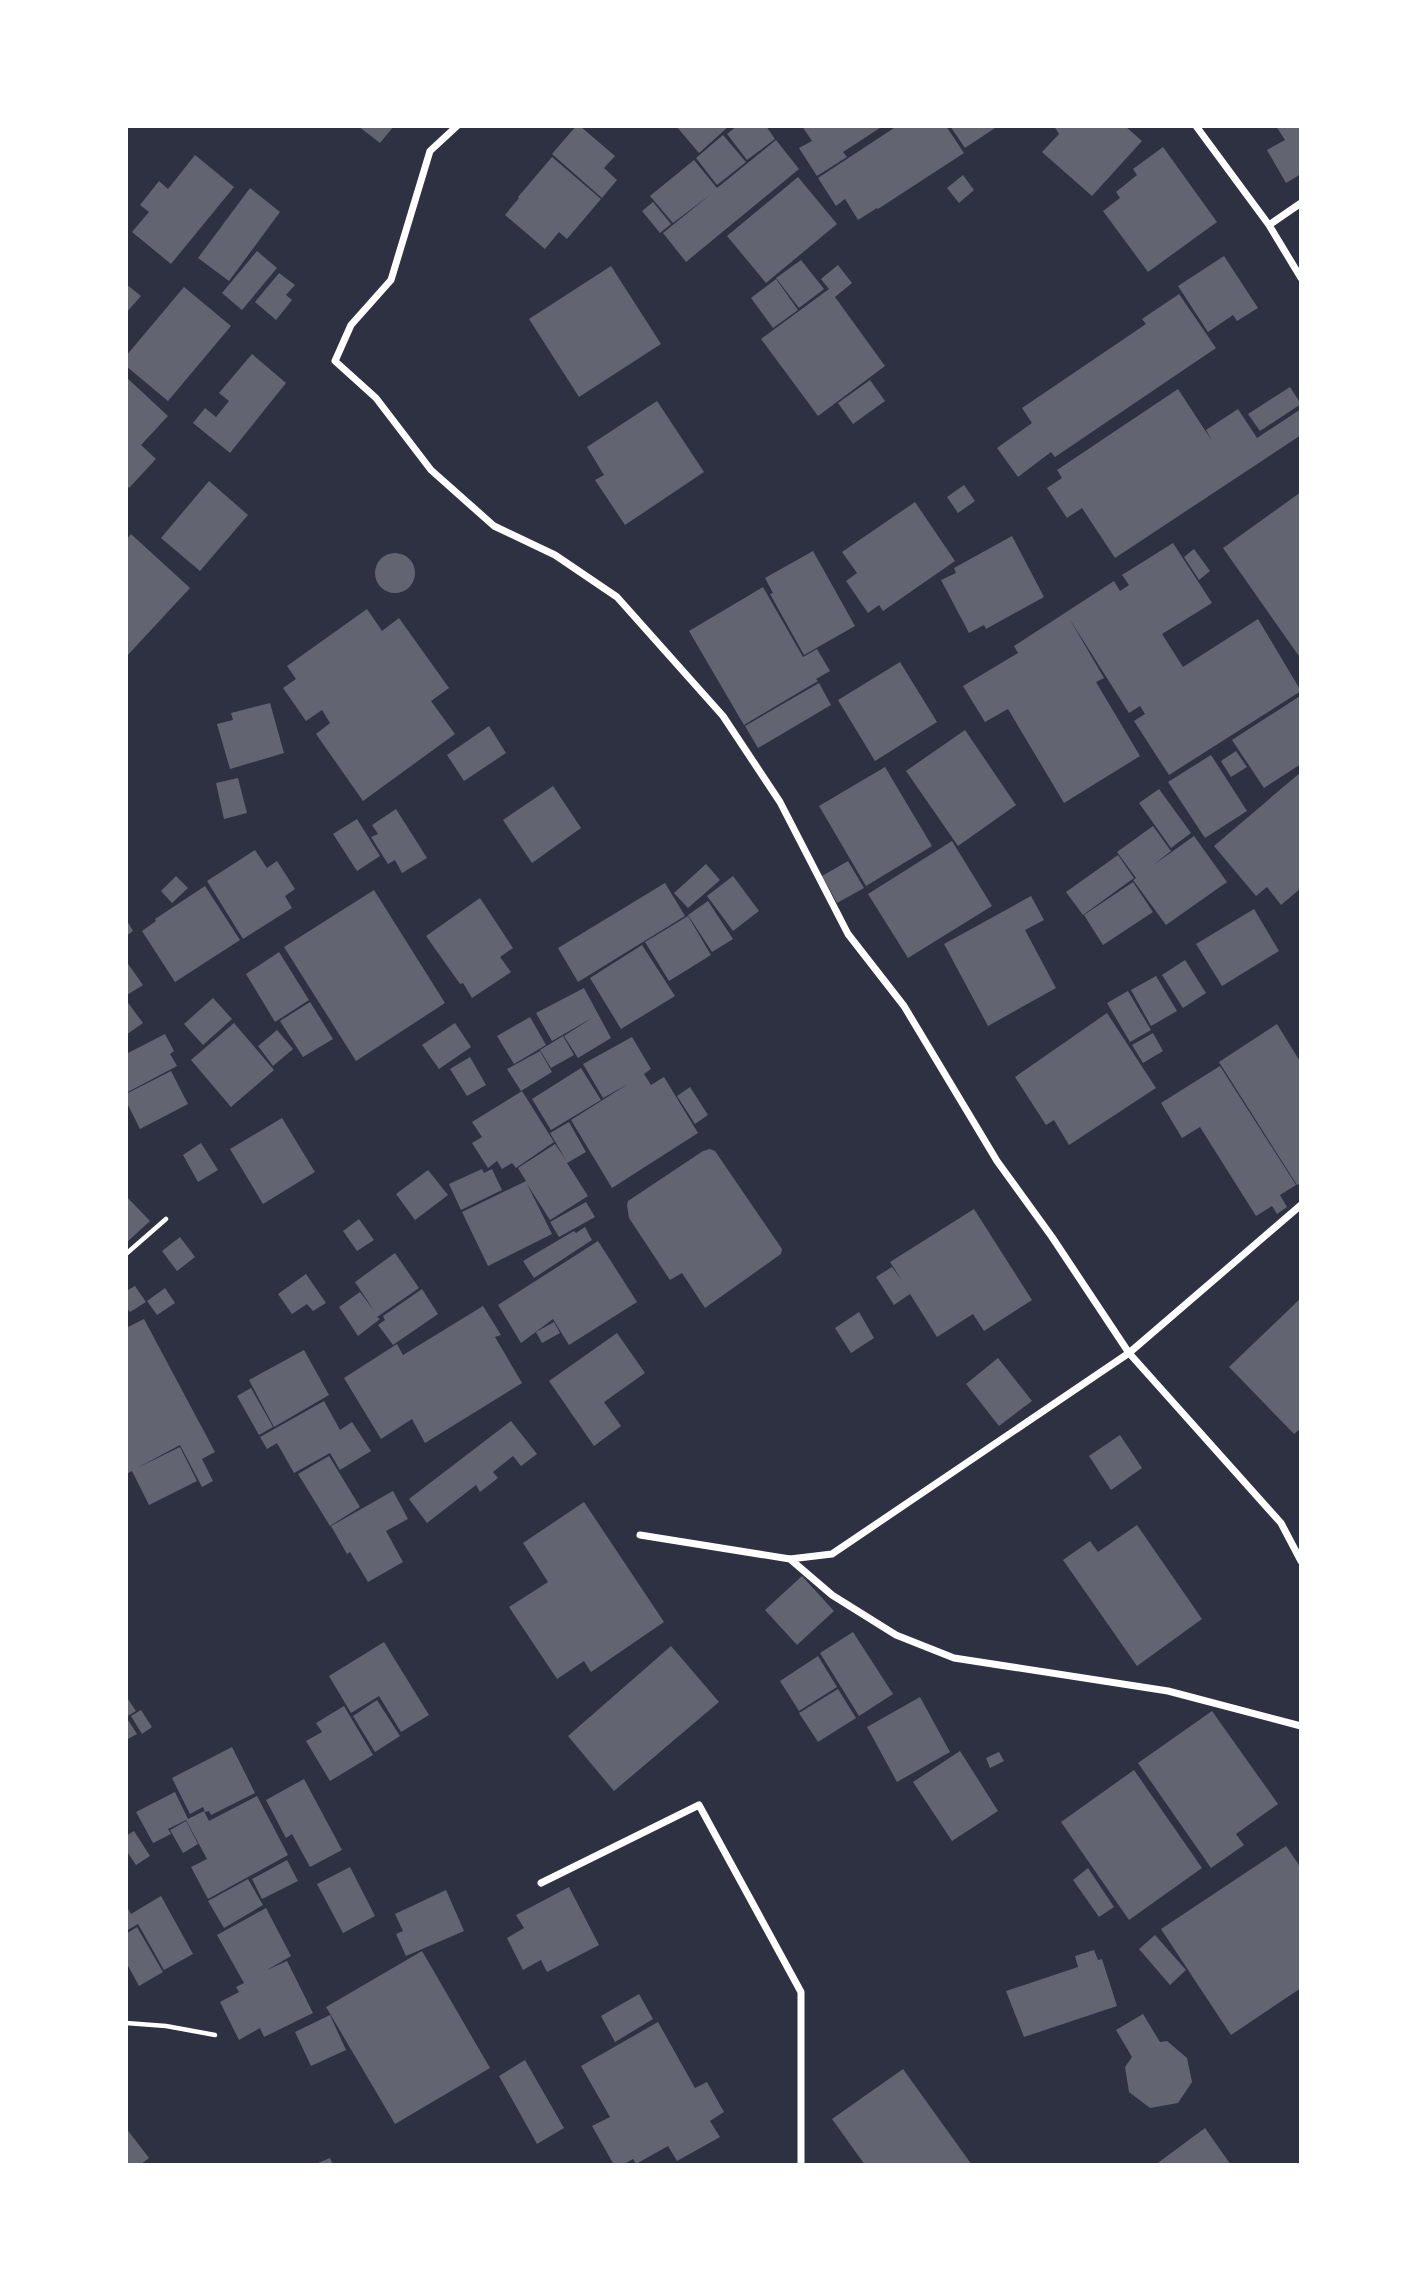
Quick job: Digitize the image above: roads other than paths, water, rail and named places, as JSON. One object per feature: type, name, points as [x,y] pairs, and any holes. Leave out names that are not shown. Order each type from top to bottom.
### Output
[{"type":"street","points":[[457,126],[430,151],[390,280],[351,326],[335,361],[376,398],[431,470],[494,526],[555,555],[617,597],[723,716],[780,802],[848,934],[904,1006],[997,1161],[1052,1237],[1129,1353],[1281,1523],[1301,1561]]},
{"type":"street","points":[[1195,126],[1269,225],[1301,278]]},
{"type":"street","points":[[1269,225],[1301,203]]},
{"type":"street","points":[[640,1535],[790,1559],[832,1554],[1129,1353],[1301,1205]]},
{"type":"street","points":[[790,1559],[832,1594],[896,1635],[954,1658],[1168,1691],[1301,1726]]},
{"type":"street","points":[[541,1883],[699,1805],[801,1992],[801,2165]]}]
